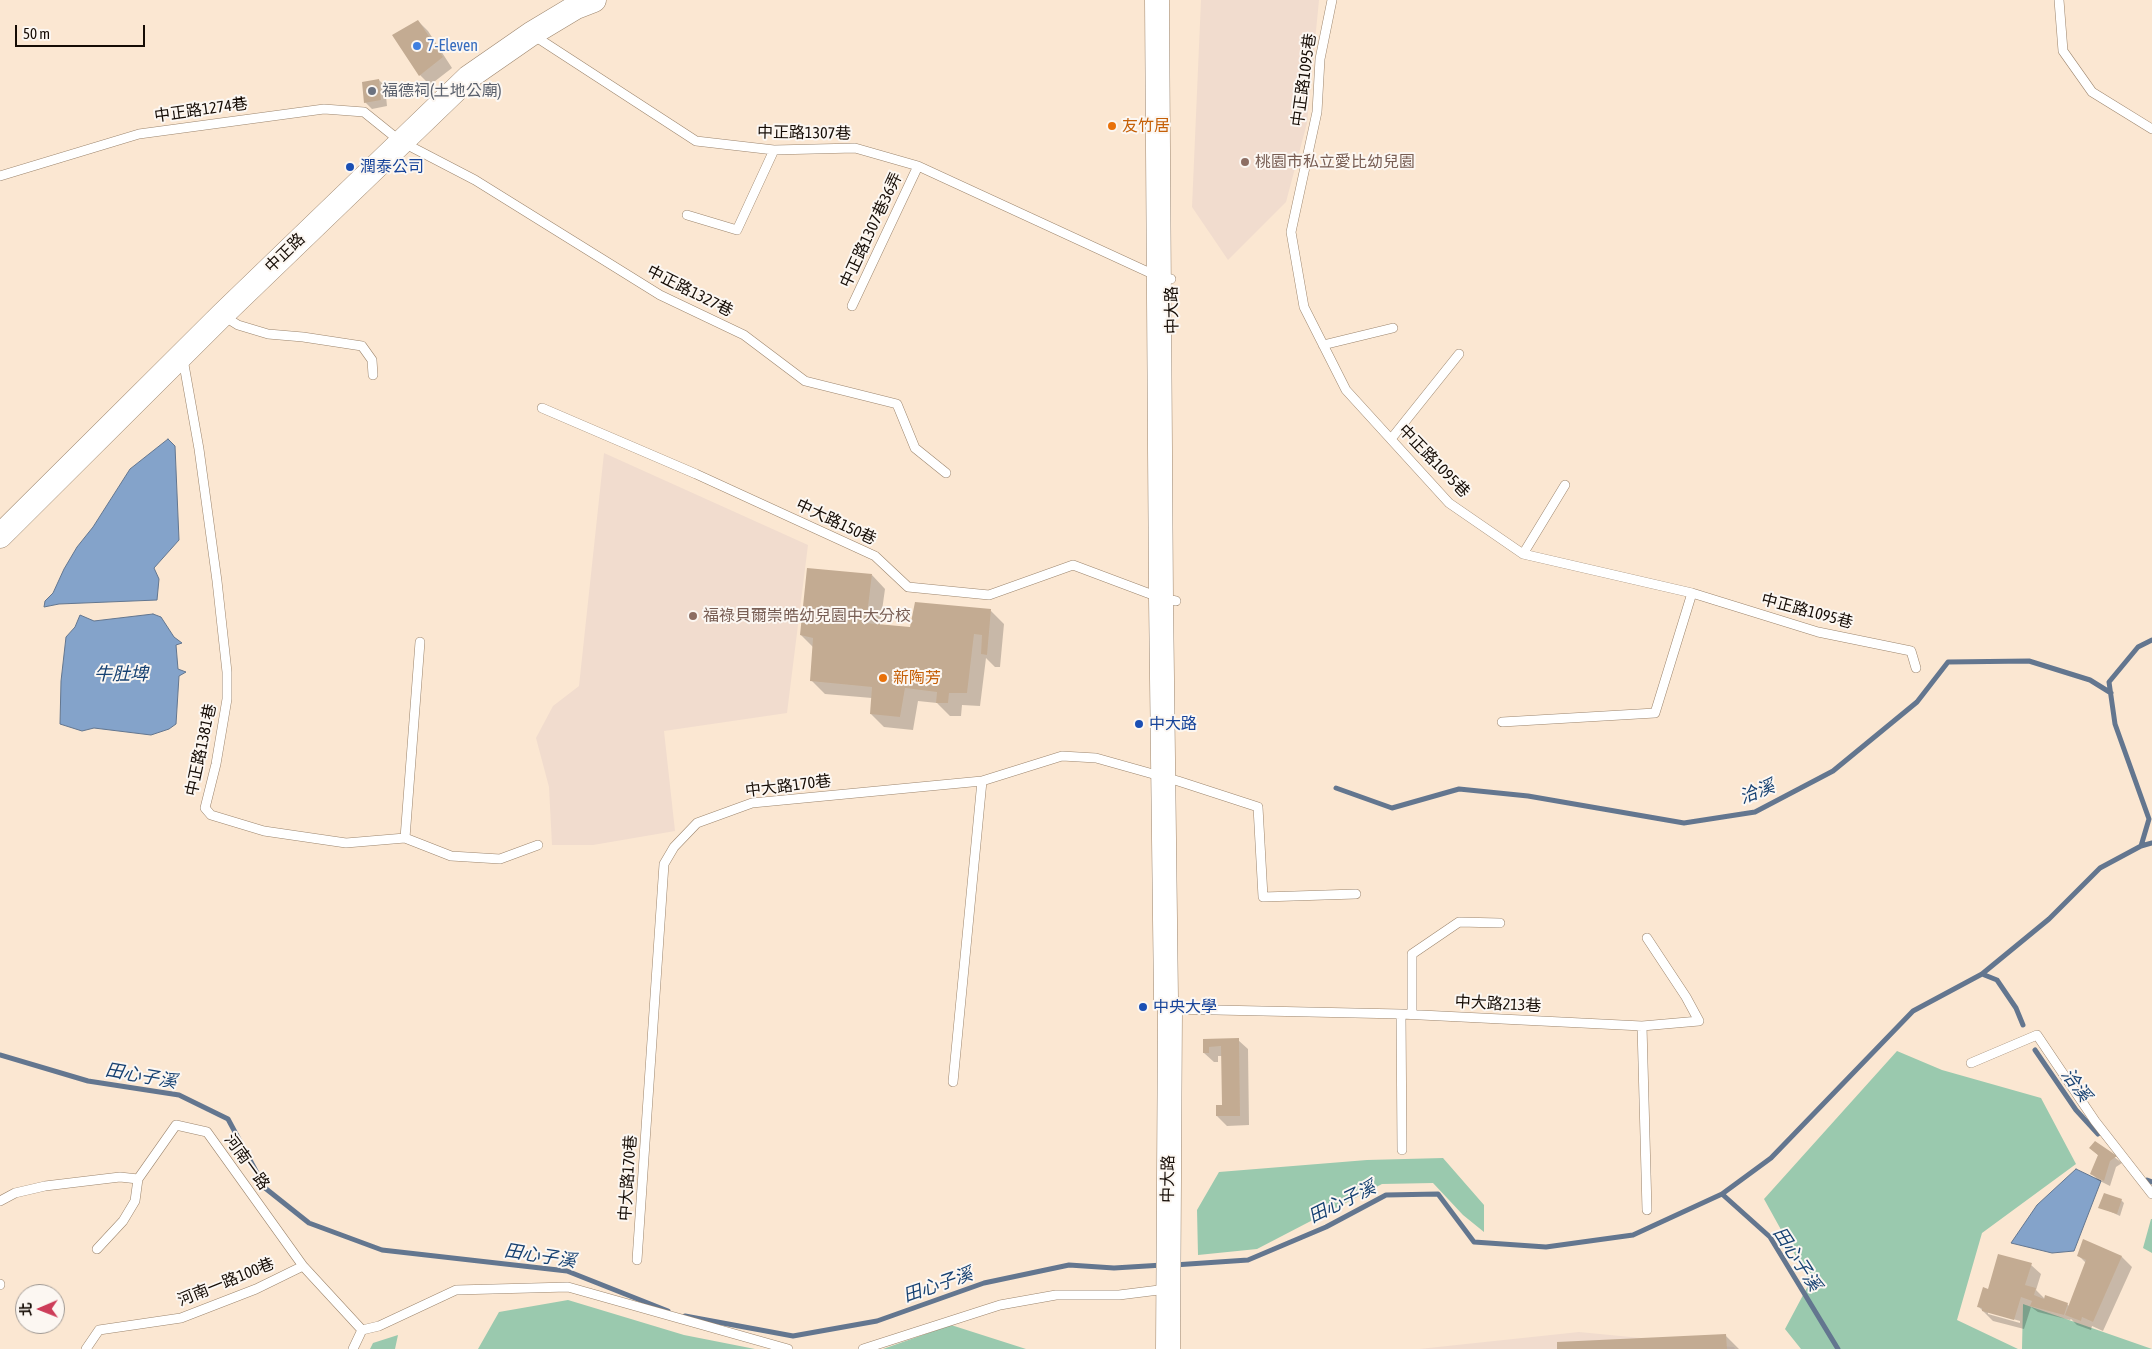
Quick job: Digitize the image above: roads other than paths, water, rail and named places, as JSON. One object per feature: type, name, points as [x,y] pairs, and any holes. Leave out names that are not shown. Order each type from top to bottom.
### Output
[{"type":"street","points":[[1157,0],[1165,278]]},
{"type":"street","name":"中大路","points":[[1168,1349],[1167,1243],[1170,1009],[1166,999],[1171,780],[1165,278],[1172,0]]},
{"type":"street","name":"中正路","points":[[0,536],[222,315],[469,76],[581,2]]},
{"type":"lane","name":"中正路1095巷","points":[[1332,0],[1320,58],[1318,112],[1290,232],[1304,307],[1346,390],[1450,503],[1523,554],[1692,593],[1818,632],[1911,651],[1916,668]]},
{"type":"lane","points":[[2059,0],[2063,51],[2092,92],[2152,130]]},
{"type":"lane","name":"中正路1307巷","points":[[531,34],[696,141],[774,150],[855,148],[918,166],[1165,278]]},
{"type":"lane","name":"中正路1274巷","points":[[0,176],[140,134],[324,109],[364,112],[400,141]]},
{"type":"lane","name":"中正路1327巷","points":[[400,141],[475,180],[660,295],[744,335],[805,381],[897,404],[915,448],[946,473]]},
{"type":"lane","points":[[687,215],[737,230],[774,150]]},
{"type":"lane","name":"中正路1307巷36弄","points":[[852,306],[918,166]]},
{"type":"lane","points":[[222,315],[238,325],[268,334],[362,346],[372,360],[373,375]]},
{"type":"lane","points":[[1323,344],[1393,328]]},
{"type":"lane","name":"中正路1381巷","points":[[183,354],[199,449],[227,672],[227,699],[216,764],[205,808],[211,815],[264,830],[346,844],[405,838],[451,856],[500,859],[538,844]]},
{"type":"lane","points":[[1391,439],[1459,354]]},
{"type":"lane","name":"中大路150巷","points":[[542,408],[696,474],[875,556],[908,587],[989,595],[1073,565],[1168,600]]},
{"type":"lane","points":[[1523,554],[1565,484]]},
{"type":"lane","points":[[1502,722],[1655,713],[1692,593]]},
{"type":"lane","points":[[405,838],[420,642]]},
{"type":"lane","name":"中大路170巷","points":[[638,1260],[664,864],[674,847],[697,823],[752,803],[982,781],[1062,756],[1096,758],[1258,807],[1262,897],[1356,894]]},
{"type":"lane","points":[[953,1082],[982,781]]},
{"type":"lane","points":[[1412,1014],[1412,954],[1459,922],[1500,923]]},
{"type":"lane","name":"中大路213巷","points":[[1170,1009],[1412,1014],[1642,1026],[1699,1021],[1686,997],[1647,938]]},
{"type":"lane","points":[[1401,1014],[1402,1150]]},
{"type":"lane","points":[[1642,1026],[1647,1210]]},
{"type":"lane","points":[[1972,1063],[2037,1035],[2095,1121],[2152,1194]]},
{"type":"lane","name":"河南一路","points":[[138,1179],[176,1126],[207,1132],[303,1266],[362,1330]]},
{"type":"lane","points":[[0,1201],[15,1193],[45,1186],[120,1178],[138,1179],[134,1200],[123,1221],[97,1249]]},
{"type":"lane","name":"河南一路100巷","points":[[86,1349],[99,1330],[181,1318],[256,1289],[303,1266]]},
{"type":"lane","points":[[863,1349],[1000,1305],[1056,1295],[1119,1295],[1168,1284]]},
{"type":"lane","points":[[352,1349],[362,1330],[379,1326],[456,1290],[568,1287],[788,1349]]},
{"type":"water","points":[[168,439],[175,446],[179,540],[154,568],[159,579],[157,600],[59,604],[44,607],[45,601],[53,593],[77,547],[93,527],[130,469]]},
{"type":"water","name":"牛肚埤","points":[[153,614],[161,617],[174,637],[182,643],[176,645],[178,669],[186,672],[179,676],[176,724],[169,729],[151,735],[94,728],[82,731],[60,724],[61,681],[66,637],[75,627],[80,615],[94,621]]},
{"type":"water","points":[[2076,1169],[2101,1181],[2074,1251],[2052,1253],[2011,1243],[2037,1205]]},
{"type":"waterway","name":"洽溪","points":[[1722,1194],[1771,1158],[1913,1011],[1982,974],[2049,919],[2100,868],[2141,846],[2149,819],[2115,724],[2109,682],[2138,647],[2152,640]]},
{"type":"waterway","name":"洽溪","points":[[1336,788],[1392,808],[1459,789],[1528,796],[1684,823],[1755,812],[1833,771],[1917,702],[1948,662],[2029,661],[2090,680],[2111,693]]},
{"type":"waterway","name":"洽溪","points":[[2141,846],[2152,843]]},
{"type":"waterway","name":"洽溪","points":[[1982,974],[1997,980],[2016,1008],[2023,1025]]},
{"type":"waterway","name":"洽溪","points":[[2035,1050],[2076,1110],[2098,1134]]},
{"type":"waterway","name":"田心子溪","points":[[0,1055],[88,1081],[179,1095],[228,1119],[265,1188],[309,1223],[382,1250],[567,1271],[668,1311]]},
{"type":"waterway","name":"洽溪","points":[[2147,1180],[2152,1182]]},
{"type":"waterway","name":"田心子溪","points":[[1174,1265],[1248,1260],[1326,1227],[1386,1195],[1438,1194],[1474,1242],[1546,1247],[1633,1235],[1722,1194],[1770,1237],[1838,1349]]},
{"type":"waterway","name":"田心子溪","points":[[685,1316],[793,1336],[877,1321],[984,1283],[1069,1265],[1114,1268],[1163,1265]]},
{"type":"place","name":"7-Eleven","points":[[417,46]]},
{"type":"place","name":"福德祠(土地公廟)","points":[[372,91]]},
{"type":"place","name":"友竹居","points":[[1112,126]]},
{"type":"place","name":"桃園市私立愛比幼兒園","points":[[1245,162]]},
{"type":"place","name":"潤泰公司","points":[[350,167]]},
{"type":"place","name":"福祿貝爾崇皓幼兒園中大分校","points":[[693,616]]},
{"type":"place","name":"新陶芳","points":[[883,678]]},
{"type":"place","name":"中大路","points":[[1139,724]]},
{"type":"place","name":"中央大學","points":[[1143,1007]]}]
